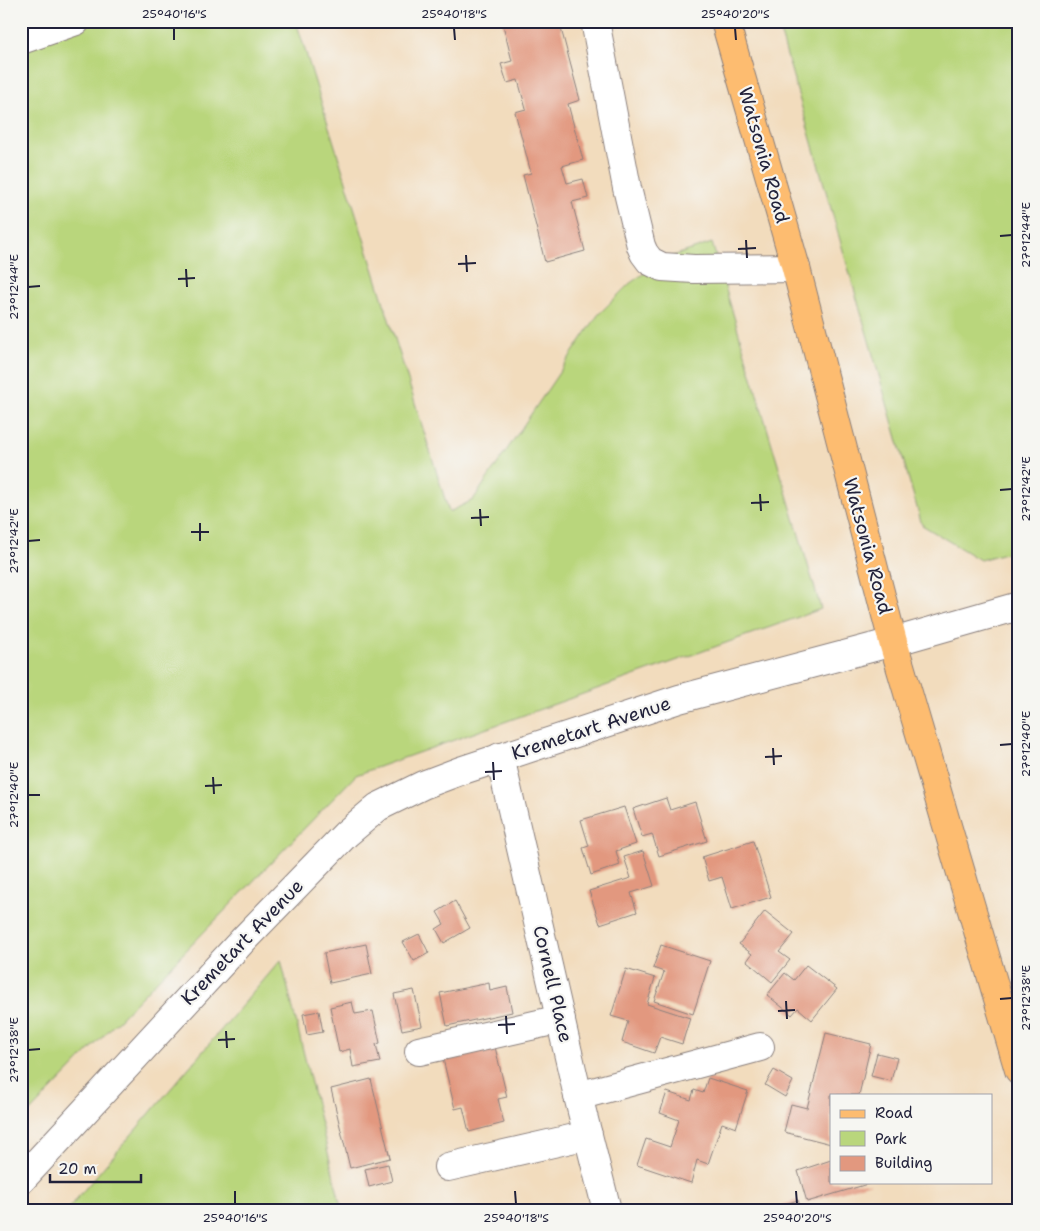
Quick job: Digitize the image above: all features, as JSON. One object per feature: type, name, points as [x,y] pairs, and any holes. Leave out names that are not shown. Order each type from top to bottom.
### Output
[{"type":"main road","name":"Watsonia Road","points":[[725,21],[796,268],[893,642],[1019,1070]]},
{"type":"street","points":[[22,40],[76,21]]},
{"type":"street","points":[[595,21],[627,188],[641,246],[650,261],[662,267],[694,269],[796,268]]},
{"type":"street","name":"Kremetart Avenue","points":[[21,1180],[244,939],[346,834],[378,807],[423,785],[460,771],[679,699],[1019,606]]},
{"type":"street","name":"Cornell Place","points":[[500,758],[578,1096],[607,1210]]},
{"type":"street","points":[[419,1051],[561,1019]]},
{"type":"street","points":[[578,1096],[760,1047]]},
{"type":"street","points":[[448,1166],[588,1135]]},
{"type":"green space","points":[[21,21],[296,21],[449,512],[473,500],[598,315],[629,284],[656,265],[673,256],[712,243],[821,609],[356,775],[21,1121]]},
{"type":"green space","points":[[777,21],[1019,21],[1019,549],[980,560],[922,525]]},
{"type":"green space","points":[[281,960],[342,1210],[67,1210]]},
{"type":"building","points":[[502,21],[559,21],[580,100],[568,104],[583,160],[562,166],[567,183],[583,179],[588,198],[572,202],[585,251],[545,262],[523,175],[531,173],[515,112],[526,109],[518,80],[507,83],[501,64],[512,61]]},
{"type":"building","points":[[666,798],[670,810],[695,802],[707,841],[659,856],[652,834],[642,837],[633,809]]},
{"type":"building","points":[[624,807],[636,844],[616,851],[620,865],[591,875],[583,848],[589,846],[581,820]]},
{"type":"building","points":[[753,841],[771,897],[732,909],[722,877],[709,881],[702,857]]},
{"type":"building","points":[[643,851],[654,886],[631,893],[637,912],[600,924],[589,891],[631,878],[624,857]]},
{"type":"building","points":[[455,901],[470,928],[444,943],[436,929],[444,924],[437,912]]},
{"type":"building","points":[[765,911],[794,934],[779,952],[790,960],[772,982],[747,961],[752,954],[739,944]]},
{"type":"building","points":[[419,934],[429,953],[414,961],[403,942]]},
{"type":"building","points":[[366,944],[372,974],[330,983],[324,953]]},
{"type":"building","points":[[661,945],[710,961],[693,1014],[654,1001],[664,972],[653,968]]},
{"type":"building","points":[[806,965],[837,989],[812,1020],[798,1008],[792,1015],[767,995],[785,973],[794,980]]},
{"type":"building","points":[[626,969],[655,978],[647,1004],[690,1018],[682,1044],[660,1037],[654,1053],[622,1042],[628,1021],[611,1016]]},
{"type":"building","points":[[489,983],[490,991],[507,987],[512,1012],[447,1026],[440,993]]},
{"type":"building","points":[[414,990],[422,1026],[402,1030],[394,994]]},
{"type":"building","points":[[352,1002],[355,1014],[373,1011],[380,1043],[376,1044],[380,1062],[353,1067],[350,1049],[339,1052],[330,1007]]},
{"type":"building","points":[[319,1011],[323,1032],[307,1035],[303,1014]]},
{"type":"building","points":[[826,1033],[871,1044],[859,1094],[830,1094],[830,1144],[784,1132],[791,1104],[807,1108]]},
{"type":"building","points":[[495,1047],[507,1097],[498,1099],[504,1123],[469,1132],[463,1107],[455,1109],[443,1059]]},
{"type":"building","points":[[877,1053],[897,1058],[891,1081],[871,1076]]},
{"type":"building","points":[[774,1070],[793,1081],[785,1097],[765,1085]]},
{"type":"building","points":[[708,1078],[748,1091],[736,1128],[722,1123],[708,1164],[697,1160],[691,1183],[637,1165],[646,1139],[670,1147],[679,1120],[660,1113],[667,1092],[691,1100],[694,1090],[703,1093]]},
{"type":"building","points":[[371,1079],[390,1158],[350,1168],[331,1089]]},
{"type":"building","points":[[830,1160],[830,1184],[868,1184],[807,1202],[798,1171]]},
{"type":"building","points":[[388,1164],[392,1181],[369,1187],[365,1169]]},
{"type":"building","points":[[798,1200],[801,1210],[769,1210],[769,1209]]},
{"type":"building","points":[[895,1205],[897,1210],[881,1210],[881,1209]]},
{"type":"building","points":[[923,1205],[925,1210],[910,1210],[910,1209]]}]
